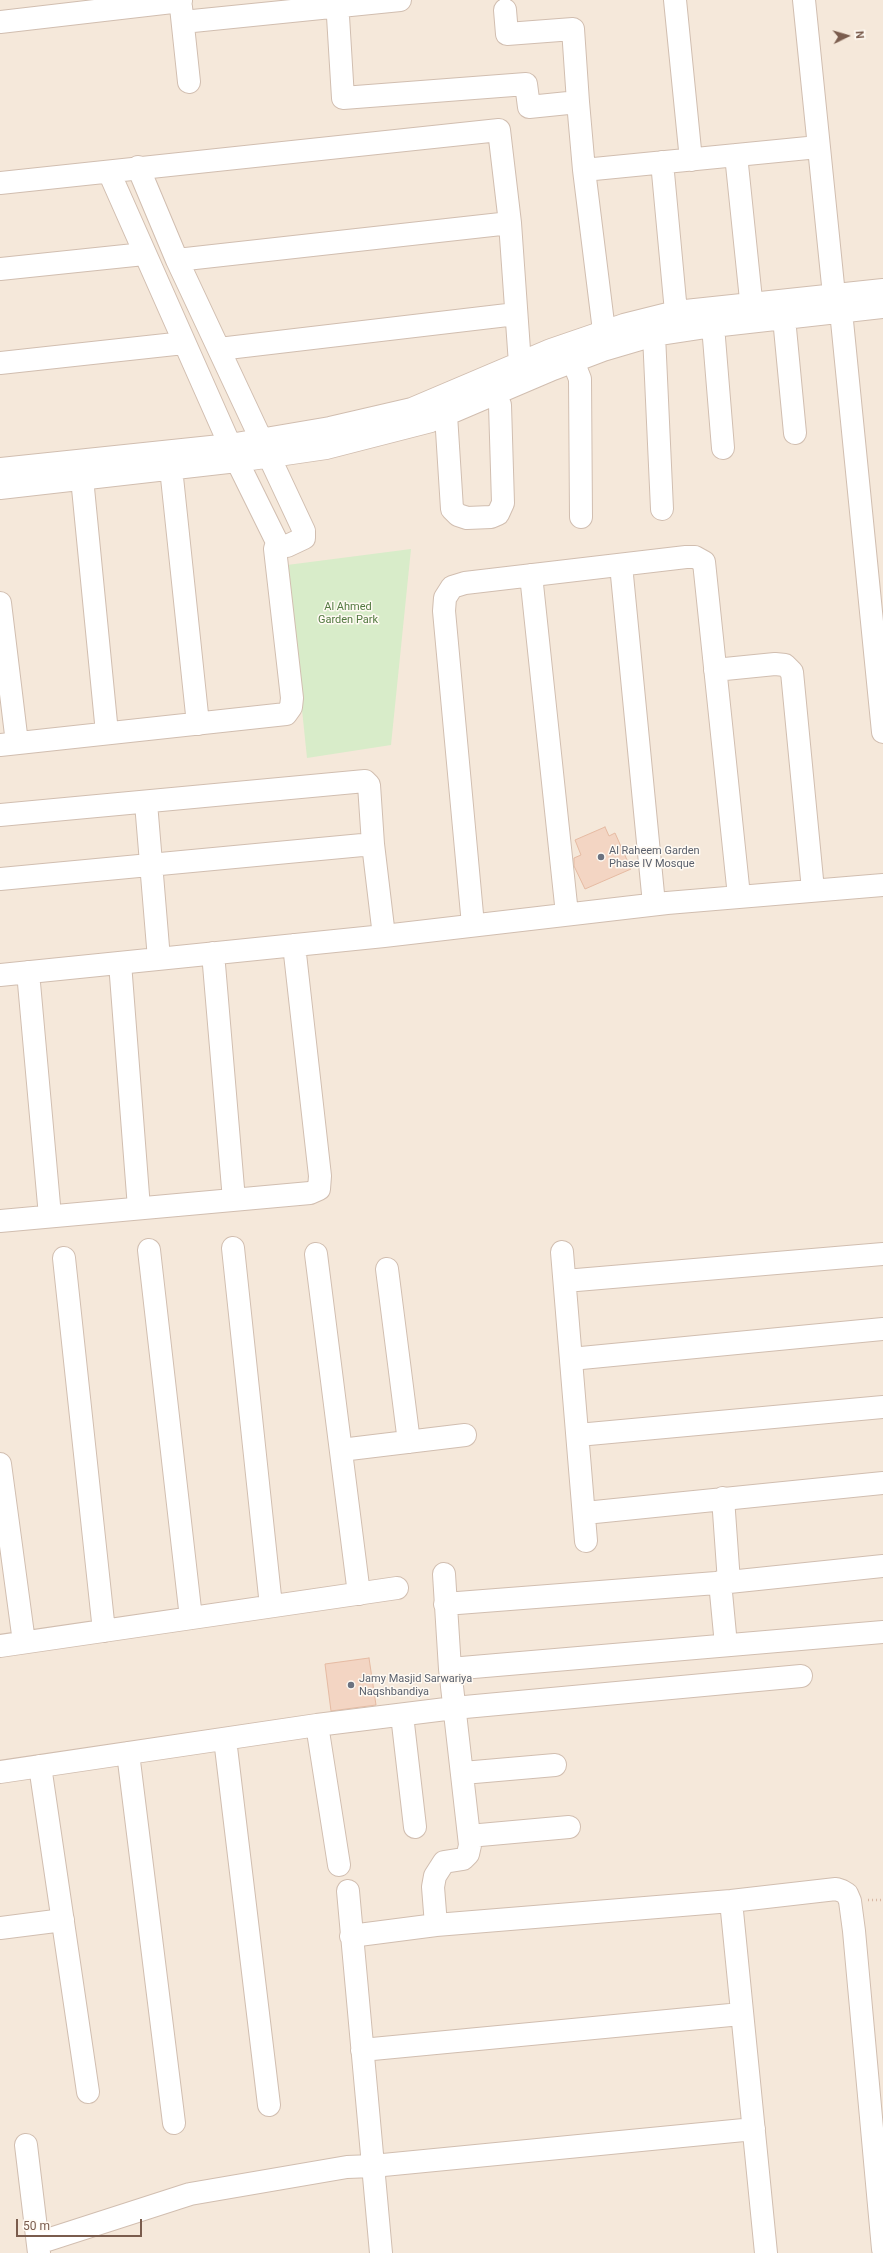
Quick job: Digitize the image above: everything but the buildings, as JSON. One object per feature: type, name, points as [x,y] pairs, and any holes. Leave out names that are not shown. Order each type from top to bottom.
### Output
[{"type":"street","points":[[0,22],[58,13],[181,0],[189,82]]},
{"type":"street","points":[[183,22],[338,3],[400,0]]},
{"type":"street","points":[[675,0],[691,160]]},
{"type":"street","points":[[804,0],[818,147],[838,303],[883,732]]},
{"type":"street","points":[[338,3],[343,98],[526,84],[529,106],[578,102]]},
{"type":"street","points":[[505,10],[507,34],[573,29],[584,170],[604,331]]},
{"type":"street","points":[[0,183],[109,172],[138,167],[500,130],[510,223],[516,314],[524,371]]},
{"type":"street","points":[[584,170],[818,147]]},
{"type":"street","points":[[736,155],[752,313]]},
{"type":"street","points":[[662,162],[676,312]]},
{"type":"street","points":[[109,172],[144,254],[234,453],[277,542],[282,546],[288,546],[304,538],[304,531],[178,260],[138,167]]},
{"type":"street","points":[[178,260],[510,223]]},
{"type":"street","points":[[0,269],[144,254]]},
{"type":"street","points":[[0,468],[234,453],[266,449],[326,448],[361,441],[524,371],[573,361],[654,336],[713,326],[752,313],[784,318],[883,290]]},
{"type":"street","points":[[443,407],[494,394],[552,350],[604,331],[676,312],[752,313],[838,303],[883,307]]},
{"type":"street","points":[[219,349],[516,314]]},
{"type":"street","points":[[784,318],[794,433]]},
{"type":"street","points":[[713,326],[723,448]]},
{"type":"street","points":[[654,336],[662,509]]},
{"type":"street","points":[[0,363],[184,342]]},
{"type":"street","points":[[573,361],[580,379],[581,517]]},
{"type":"street","points":[[443,407],[452,509],[467,518],[491,517],[498,514],[503,503],[500,405],[494,394]]},
{"type":"street","points":[[0,488],[171,468],[234,453]]},
{"type":"street","points":[[171,468],[198,724]]},
{"type":"street","points":[[82,478],[107,733]]},
{"type":"street","points":[[0,603],[9,744],[286,714],[292,707],[292,698],[275,549],[277,542]]},
{"type":"street","points":[[474,926],[444,611],[445,598],[452,587],[465,583],[686,557],[695,557],[704,562],[739,896]]},
{"type":"street","points":[[621,565],[654,904]]},
{"type":"street","points":[[531,575],[567,914]]},
{"type":"street","points":[[716,670],[775,664],[784,665],[792,672],[814,890]]},
{"type":"street","points":[[0,815],[146,803],[366,781],[369,785],[384,936]]},
{"type":"street","points":[[146,803],[159,959]]},
{"type":"street","points":[[0,879],[374,844]]},
{"type":"street","points":[[0,975],[384,936],[654,904],[883,885]]},
{"type":"street","points":[[0,1221],[310,1193],[319,1188],[320,1176],[294,945]]},
{"type":"street","points":[[213,953],[234,1200]]},
{"type":"street","points":[[120,963],[139,1208]]},
{"type":"street","points":[[28,972],[50,1216]]},
{"type":"street","points":[[233,1248],[272,1606]]},
{"type":"street","points":[[149,1250],[191,1618]]},
{"type":"street","points":[[562,1252],[586,1541]]},
{"type":"street","points":[[316,1254],[359,1594]]},
{"type":"street","points":[[565,1281],[883,1254]]},
{"type":"street","points":[[64,1258],[104,1631]]},
{"type":"street","points":[[387,1269],[409,1442]]},
{"type":"street","points":[[571,1359],[883,1329]]},
{"type":"street","points":[[578,1435],[883,1407]]},
{"type":"street","points":[[341,1450],[464,1435]]},
{"type":"street","points":[[0,1464],[24,1642]]},
{"type":"street","points":[[584,1513],[883,1483]]},
{"type":"street","points":[[723,1498],[726,1645]]},
{"type":"street","points":[[445,1604],[725,1582],[883,1566]]},
{"type":"street","points":[[436,1925],[433,1887],[435,1876],[444,1862],[463,1859],[468,1854],[469,1836],[450,1669],[444,1574]]},
{"type":"street","points":[[0,1646],[397,1588]]},
{"type":"street","points":[[450,1669],[883,1632]]},
{"type":"street","points":[[0,1772],[225,1738],[454,1708],[801,1676]]},
{"type":"street","points":[[402,1715],[415,1827]]},
{"type":"street","points":[[318,1725],[339,1865]]},
{"type":"street","points":[[225,1738],[269,2105]]},
{"type":"street","points":[[128,1753],[174,2123]]},
{"type":"street","points":[[463,1773],[555,1765]]},
{"type":"street","points":[[40,1766],[88,2092]]},
{"type":"street","points":[[469,1836],[569,1827]]},
{"type":"street","points":[[351,1936],[436,1925],[731,1901],[836,1889],[848,1894],[854,1931],[883,2249]]},
{"type":"street","points":[[348,1891],[380,2253]]},
{"type":"street","points":[[731,1901],[741,2014],[766,2253]]},
{"type":"street","points":[[0,1928],[63,1920]]},
{"type":"street","points":[[362,2050],[741,2014]]},
{"type":"street","points":[[26,2145],[38,2248],[190,2194],[347,2167],[373,2166],[754,2129]]},
{"type":"shaded area","points":[[0,0],[883,0],[883,2253],[0,2253]]},
{"type":"green space","name":"Al Ahmed Garden Park","points":[[411,549],[391,745],[307,758],[287,565]]},
{"type":"place","name":"Al Raheem Garden Phase IV Mosque","points":[[601,857]]},
{"type":"place","name":"Jamy Masjid Sarwariya Naqshbandiya","points":[[351,1685]]}]
